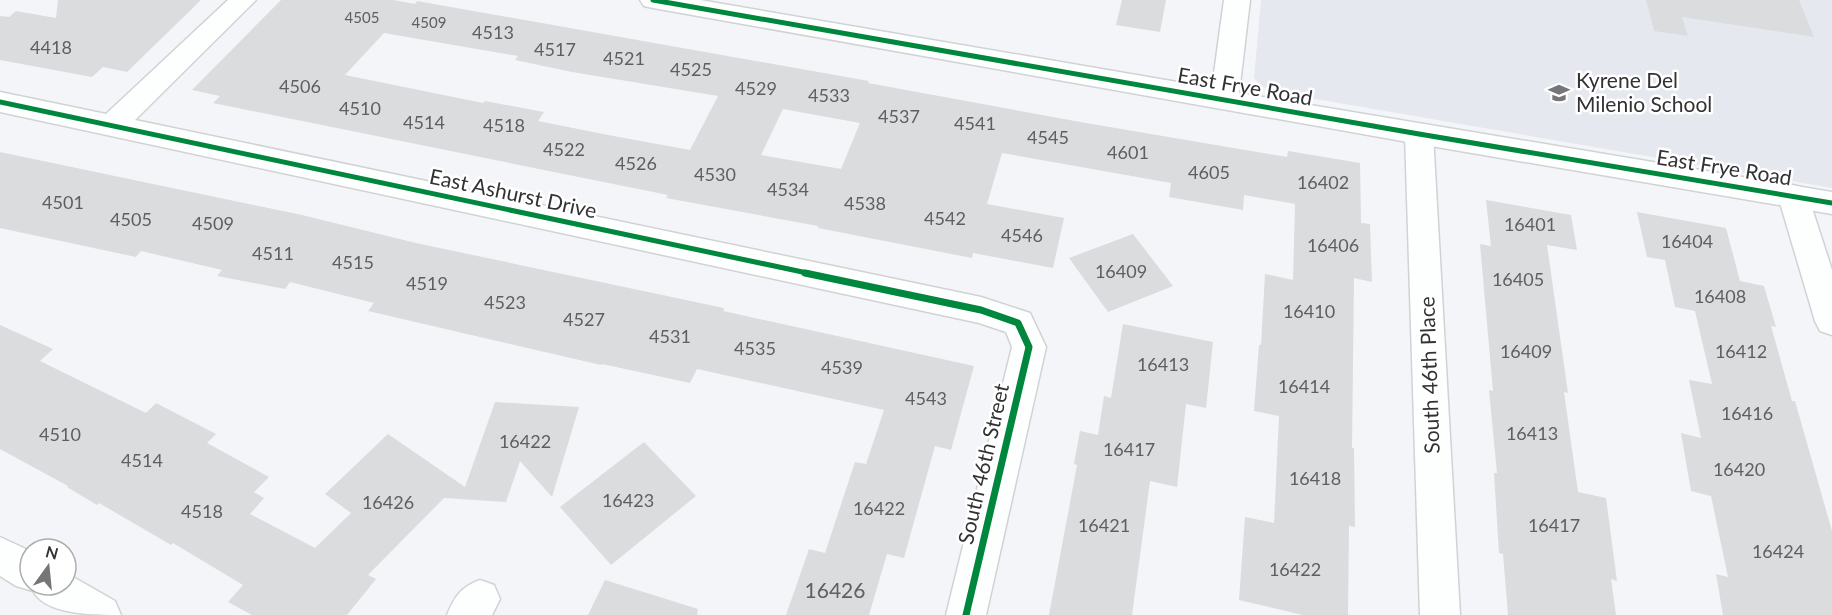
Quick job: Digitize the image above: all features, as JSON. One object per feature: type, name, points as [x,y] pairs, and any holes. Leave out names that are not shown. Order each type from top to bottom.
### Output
[{"type":"street","points":[[112,126],[243,0]]},
{"type":"street","name":"East Frye Road","points":[[653,0],[1419,134],[1832,203]]},
{"type":"street","points":[[1224,100],[1237,0]]},
{"type":"street","name":"East Ashurst Drive","points":[[0,102],[969,307],[1018,323]]},
{"type":"street","name":"South 46th Place","points":[[1419,134],[1440,615]]},
{"type":"street","points":[[1793,196],[1832,321]]},
{"type":"street","name":"South 46th Street","points":[[966,615],[1029,347],[1018,323]]},
{"type":"street","points":[[0,555],[18,566]]},
{"type":"street","points":[[70,597],[101,615]]},
{"type":"shaded area","name":"Kyrene Del Milenio School","points":[[1261,0],[1832,0],[1832,188],[1275,92],[1263,87],[1254,78]]},
{"type":"building","points":[[58,0],[201,0],[127,72],[103,67],[92,77],[0,60],[0,16],[9,17],[16,11],[56,18]]},
{"type":"building","points":[[281,0],[393,0],[415,4],[417,1],[869,81],[868,83],[1086,123],[1287,157],[1288,151],[1360,163],[1361,223],[1370,224],[1372,282],[1354,278],[1352,448],[1354,448],[1355,527],[1349,526],[1348,615],[1303,615],[1239,600],[1245,517],[1274,523],[1279,416],[1254,411],[1265,274],[1293,280],[1295,204],[1244,195],[1243,210],[1169,197],[1171,183],[1002,153],[987,204],[1064,218],[1053,268],[973,253],[972,258],[666,198],[668,195],[213,103],[220,96],[192,90]],"holes":[[[384,33],[518,56],[515,60],[572,72],[718,96],[690,150],[608,135],[538,121],[544,112],[485,101],[483,103],[345,75]],[[783,109],[860,123],[841,169],[761,155]]]},
{"type":"building","points":[[1122,0],[1166,0],[1160,32],[1116,25]]},
{"type":"building","points":[[1646,0],[1799,0],[1814,37],[1682,17],[1688,36],[1654,31]]},
{"type":"building","points":[[0,152],[302,215],[416,243],[724,308],[723,311],[974,366],[951,450],[935,446],[904,558],[887,554],[869,615],[786,615],[809,549],[825,553],[855,462],[866,464],[884,410],[697,369],[690,383],[601,365],[368,311],[374,303],[290,282],[285,289],[217,276],[222,270],[141,251],[136,257],[0,228]]},
{"type":"building","points":[[1486,200],[1571,215],[1577,250],[1547,245],[1568,393],[1564,392],[1578,492],[1606,498],[1617,581],[1611,579],[1616,615],[1508,615],[1503,554],[1499,553],[1494,473],[1497,473],[1489,390],[1493,391],[1480,244],[1491,246]]},
{"type":"building","points":[[1637,212],[1726,228],[1740,281],[1764,286],[1776,327],[1771,326],[1832,531],[1832,615],[1723,615],[1716,574],[1728,577],[1711,496],[1691,491],[1681,433],[1701,438],[1689,380],[1712,384],[1695,311],[1675,307],[1665,260],[1647,257]]},
{"type":"building","points":[[1133,234],[1173,286],[1108,312],[1069,258]]},
{"type":"building","points":[[1123,324],[1213,342],[1206,408],[1186,404],[1177,487],[1150,481],[1132,615],[1049,615],[1077,465],[1074,464],[1080,431],[1098,435],[1104,396],[1111,398]]},
{"type":"building","points":[[0,325],[53,349],[40,361],[146,413],[156,403],[216,434],[207,443],[269,477],[254,492],[264,498],[250,514],[315,548],[351,513],[325,494],[388,434],[465,487],[495,402],[579,407],[552,497],[520,461],[506,502],[444,498],[368,575],[376,579],[347,615],[252,615],[228,602],[243,585],[173,543],[171,545],[99,503],[97,505],[68,486],[0,449]]},
{"type":"building","points":[[644,442],[696,496],[611,565],[560,507]]},
{"type":"building","points":[[605,580],[698,609],[697,615],[588,615]]},
{"type":"cycle path","points":[[653,0],[1419,134],[1832,203]]},
{"type":"cycle path","points":[[0,102],[981,310],[1018,323],[1029,347],[966,615]]},
{"type":"place","name":"Kyrene Del Milenio School","points":[[1559,93]]}]
